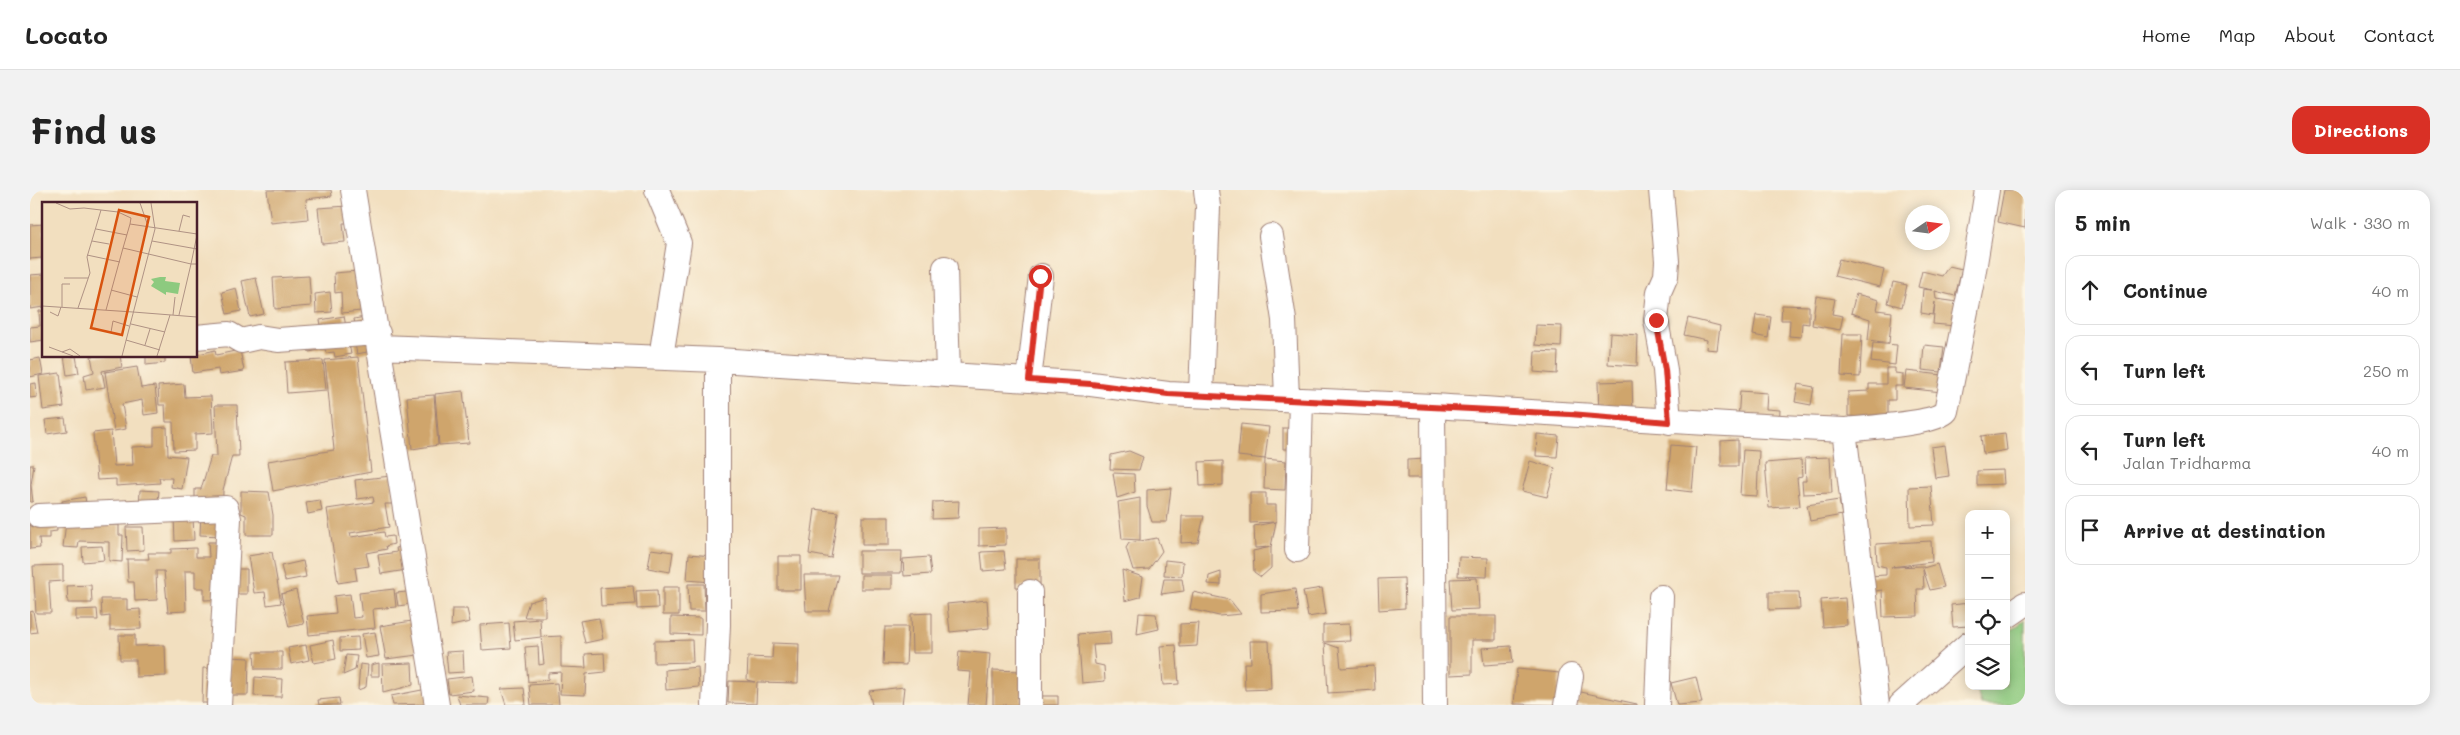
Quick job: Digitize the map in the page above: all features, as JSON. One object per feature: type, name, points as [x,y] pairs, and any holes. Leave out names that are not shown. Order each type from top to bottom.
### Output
[{"type":"street","points":[[353,190],[438,705]]},
{"type":"street","points":[[657,190],[679,243],[661,357]]},
{"type":"street","points":[[1201,395],[1208,207],[1206,190]]},
{"type":"street","points":[[1661,190],[1668,261],[1666,276],[1658,299],[1656,320],[1665,370],[1669,422]]},
{"type":"street","points":[[198,337],[229,334],[241,341],[259,337],[278,340],[379,340],[1029,380],[1201,395],[1432,406],[1669,422],[1844,430],[1898,425],[1938,417],[1946,412],[1988,190]]},
{"type":"street","points":[[1271,236],[1284,320],[1287,361],[1294,400],[1297,550]]},
{"type":"street","points":[[945,268],[948,375]]},
{"type":"street","points":[[1029,380],[1040,276]]},
{"type":"street","points":[[714,705],[718,625],[718,360]]},
{"type":"street","points":[[1432,406],[1435,705]]},
{"type":"street","points":[[1844,430],[1877,705]]},
{"type":"street","points":[[38,516],[226,508],[229,519],[219,705]]},
{"type":"street","points":[[1030,592],[1030,705]]},
{"type":"street","points":[[1656,705],[1661,597]]},
{"type":"street","points":[[2010,614],[2025,604]]},
{"type":"street","points":[[1901,705],[1968,645]]},
{"type":"street","points":[[1566,705],[1571,676]]},
{"type":"green space","points":[[2025,620],[2025,705],[1981,705],[1977,690],[2010,690],[2010,631]]},
{"type":"building","points":[[267,190],[331,190],[332,196],[306,199],[308,219],[271,223]]},
{"type":"building","points":[[2004,190],[2025,190],[2025,228],[1998,222]]},
{"type":"building","points":[[348,206],[350,223],[343,223],[345,242],[322,244],[318,208]]},
{"type":"building","points":[[42,224],[42,258],[30,259],[30,225]]},
{"type":"building","points":[[1839,259],[1884,270],[1880,287],[1834,276]]},
{"type":"building","points":[[1949,266],[1962,269],[1955,296],[1935,291],[1936,299],[1958,302],[1956,326],[1933,324],[1935,302],[1933,315],[1921,313],[1923,289],[1932,290],[1918,287],[1922,271],[1942,276]]},
{"type":"building","points":[[358,271],[370,310],[342,313],[341,292],[335,293],[334,273]]},
{"type":"building","points":[[42,274],[42,307],[30,309],[30,275]]},
{"type":"building","points":[[309,276],[311,306],[275,309],[273,278]]},
{"type":"building","points":[[256,278],[264,314],[250,317],[242,281]]},
{"type":"building","points":[[1893,282],[1907,285],[1902,307],[1888,303]]},
{"type":"building","points":[[236,288],[241,311],[227,314],[222,292]]},
{"type":"building","points":[[330,292],[332,312],[316,313],[315,294]]},
{"type":"building","points":[[1856,294],[1879,300],[1877,310],[1892,312],[1889,343],[1868,340],[1870,319],[1851,313]]},
{"type":"building","points":[[1816,296],[1835,299],[1832,314],[1843,316],[1840,330],[1812,325]]},
{"type":"building","points":[[1782,305],[1809,306],[1809,324],[1802,323],[1801,337],[1789,336],[1790,320],[1781,320]]},
{"type":"building","points":[[39,311],[42,311],[42,340],[30,342],[30,327],[40,326]]},
{"type":"building","points":[[1756,315],[1771,317],[1768,338],[1753,335]]},
{"type":"building","points":[[344,316],[351,354],[335,357],[334,352],[326,353],[325,349],[309,352],[306,337],[323,334],[320,320]]},
{"type":"building","points":[[370,316],[372,351],[357,354],[353,335],[357,335],[354,319]]},
{"type":"building","points":[[1688,318],[1720,326],[1717,350],[1706,349],[1707,340],[1684,335]]},
{"type":"building","points":[[1536,325],[1562,326],[1561,347],[1535,345]]},
{"type":"building","points":[[1610,333],[1638,335],[1637,366],[1608,364]]},
{"type":"building","points":[[1843,334],[1862,334],[1860,377],[1841,376]]},
{"type":"building","points":[[1873,343],[1897,345],[1895,365],[1871,362]]},
{"type":"building","points":[[1924,345],[1944,347],[1941,372],[1922,370]]},
{"type":"building","points":[[215,350],[216,355],[240,350],[244,371],[219,375],[218,369],[193,373],[191,358],[198,358],[198,354]]},
{"type":"building","points":[[1535,351],[1558,352],[1557,374],[1534,372]]},
{"type":"building","points":[[358,357],[371,472],[273,491],[268,461],[334,450],[325,360]]},
{"type":"building","points":[[40,358],[43,374],[30,377],[30,360]]},
{"type":"building","points":[[64,358],[76,358],[79,373],[67,375]]},
{"type":"building","points":[[91,358],[120,358],[122,367],[102,371],[105,387],[86,390],[84,375],[94,372]]},
{"type":"building","points":[[146,358],[165,358],[165,363],[146,365]]},
{"type":"building","points":[[323,360],[326,390],[287,393],[285,362]]},
{"type":"building","points":[[137,367],[141,388],[155,386],[158,413],[144,415],[142,400],[122,404],[126,429],[114,431],[105,372]]},
{"type":"building","points":[[1886,368],[1895,368],[1895,373],[1903,374],[1903,386],[1895,386],[1895,400],[1888,400],[1888,426],[1863,417],[1848,416],[1848,392],[1869,391],[1869,384],[1886,384]]},
{"type":"building","points":[[1906,371],[1943,375],[1942,392],[1904,388]]},
{"type":"building","points":[[60,373],[64,407],[43,410],[39,376]]},
{"type":"building","points":[[1632,381],[1633,415],[1599,416],[1598,382]]},
{"type":"building","points":[[36,383],[37,397],[30,398],[30,384]]},
{"type":"building","points":[[184,384],[185,397],[211,396],[213,433],[195,434],[195,450],[174,451],[173,422],[166,422],[165,405],[159,405],[158,386]]},
{"type":"building","points":[[1798,384],[1814,387],[1811,405],[1795,402]]},
{"type":"building","points":[[463,391],[469,443],[439,445],[435,394]]},
{"type":"building","points":[[1740,391],[1767,393],[1766,409],[1780,410],[1779,424],[1738,421]]},
{"type":"building","points":[[434,395],[438,445],[412,449],[407,397]]},
{"type":"building","points":[[215,405],[237,405],[239,456],[232,456],[223,490],[222,536],[200,535],[201,513],[195,513],[195,489],[201,489],[211,456],[217,456]]},
{"type":"building","points":[[65,418],[67,431],[47,434],[45,420]]},
{"type":"building","points":[[1241,424],[1269,427],[1265,459],[1238,456]]},
{"type":"building","points":[[167,427],[168,455],[187,457],[182,489],[171,487],[172,478],[159,478],[160,483],[116,486],[116,479],[97,480],[93,433],[111,431],[114,466],[133,465],[132,447],[154,446],[154,428]]},
{"type":"building","points":[[1283,428],[1296,428],[1295,449],[1283,449]]},
{"type":"building","points":[[2005,433],[2007,450],[1983,454],[1981,436]]},
{"type":"building","points":[[1537,434],[1559,436],[1557,457],[1536,456]]},
{"type":"building","points":[[1738,440],[1738,466],[1721,466],[1721,441]]},
{"type":"building","points":[[1671,445],[1696,447],[1692,492],[1667,489]]},
{"type":"building","points":[[1945,445],[1949,476],[1935,478],[1931,447]]},
{"type":"building","points":[[1743,450],[1759,451],[1757,496],[1740,495]]},
{"type":"building","points":[[1129,451],[1143,457],[1139,470],[1110,469],[1111,455]]},
{"type":"building","points":[[1830,457],[1832,493],[1803,494],[1802,481],[1806,481],[1805,458]]},
{"type":"building","points":[[1265,459],[1286,461],[1285,490],[1264,489]]},
{"type":"building","points":[[1427,459],[1428,478],[1407,478],[1407,460]]},
{"type":"building","points":[[1801,460],[1802,477],[1797,478],[1800,506],[1769,508],[1765,463]]},
{"type":"building","points":[[1223,461],[1223,485],[1200,486],[1199,462]]},
{"type":"building","points":[[1530,461],[1555,468],[1547,497],[1522,491]]},
{"type":"building","points":[[30,465],[34,465],[31,485],[33,502],[30,502]]},
{"type":"building","points":[[2003,470],[2004,484],[1977,485],[1977,471]]},
{"type":"building","points":[[1113,473],[1134,474],[1135,492],[1117,498]]},
{"type":"building","points":[[391,476],[393,504],[385,504],[389,527],[350,533],[351,537],[384,532],[385,537],[393,536],[394,544],[386,546],[387,549],[366,553],[369,566],[355,568],[357,580],[338,583],[327,509],[374,502],[373,497],[357,499],[355,480]]},
{"type":"building","points":[[1931,486],[1934,525],[1910,526],[1909,487]]},
{"type":"building","points":[[1171,488],[1167,522],[1152,522],[1147,506],[1147,490]]},
{"type":"building","points":[[140,490],[159,491],[157,511],[139,509]]},
{"type":"building","points":[[241,491],[269,492],[273,515],[273,535],[246,535],[246,515],[241,513]]},
{"type":"building","points":[[1250,493],[1266,493],[1266,505],[1276,505],[1276,522],[1250,523]]},
{"type":"building","points":[[85,497],[87,509],[104,525],[119,525],[119,535],[123,535],[122,562],[109,561],[109,542],[79,541],[78,548],[63,547],[66,522],[62,501]]},
{"type":"building","points":[[1140,498],[1140,540],[1122,539],[1118,502]]},
{"type":"building","points":[[320,500],[322,511],[308,514],[306,502]]},
{"type":"building","points":[[1839,500],[1842,515],[1810,521],[1807,505]]},
{"type":"building","points":[[959,501],[958,518],[932,519],[933,502]]},
{"type":"building","points":[[55,505],[57,531],[49,532],[49,538],[39,538],[40,548],[30,549],[30,518]]},
{"type":"building","points":[[815,509],[838,512],[831,558],[809,554]]},
{"type":"building","points":[[193,516],[194,540],[175,541],[174,517]]},
{"type":"building","points":[[1182,516],[1204,516],[1198,542],[1181,543]]},
{"type":"building","points":[[862,517],[889,517],[889,545],[862,545]]},
{"type":"building","points":[[1276,522],[1271,547],[1255,548],[1254,526]]},
{"type":"building","points":[[126,527],[143,527],[144,550],[127,551]]},
{"type":"building","points":[[1006,528],[1006,545],[979,546],[979,529]]},
{"type":"building","points":[[1157,538],[1162,551],[1149,569],[1133,570],[1126,548],[1129,543]]},
{"type":"building","points":[[1931,541],[1932,562],[1891,567],[1923,566],[1923,568],[1937,564],[1944,587],[1930,590],[1923,569],[1924,589],[1917,589],[1918,616],[1883,617],[1882,590],[1869,592],[1868,576],[1886,575],[1886,567],[1877,565],[1876,544]]},
{"type":"building","points":[[208,542],[237,542],[238,569],[247,569],[247,594],[231,594],[231,599],[204,600],[204,588],[195,588],[195,571],[185,571],[186,611],[168,612],[164,571],[156,571],[157,600],[135,601],[134,582],[128,582],[127,559],[149,559],[148,553],[171,553],[171,549],[196,548],[196,557],[209,557]]},
{"type":"building","points":[[102,546],[104,560],[83,562],[82,547]]},
{"type":"building","points":[[409,546],[413,569],[381,574],[378,555],[397,552],[396,548]]},
{"type":"building","points":[[1271,547],[1271,568],[1261,577],[1254,572],[1253,551]]},
{"type":"building","points":[[651,549],[673,552],[670,572],[648,568]]},
{"type":"building","points":[[859,551],[902,551],[901,573],[859,573]]},
{"type":"building","points":[[1004,551],[1006,569],[983,571],[981,552]]},
{"type":"building","points":[[272,552],[281,603],[267,605],[265,592],[254,593],[248,556]]},
{"type":"building","points":[[689,554],[712,556],[711,582],[687,580]]},
{"type":"building","points":[[778,556],[801,556],[801,590],[778,590]]},
{"type":"building","points":[[929,557],[931,574],[904,576],[903,559]]},
{"type":"building","points":[[1459,557],[1488,558],[1487,577],[1458,576]]},
{"type":"building","points":[[1016,559],[1040,559],[1040,588],[1016,587]]},
{"type":"building","points":[[1165,560],[1183,562],[1182,576],[1164,575]]},
{"type":"building","points":[[303,561],[306,577],[285,581],[281,566]]},
{"type":"building","points":[[63,565],[63,581],[49,582],[51,613],[36,613],[33,566]]},
{"type":"building","points":[[1122,570],[1143,577],[1140,597],[1125,601]]},
{"type":"building","points":[[1221,572],[1221,585],[1208,584],[1209,576]]},
{"type":"building","points":[[804,575],[838,575],[829,611],[806,611]]},
{"type":"building","points":[[861,575],[892,575],[892,589],[861,589]]},
{"type":"building","points":[[1404,578],[1405,608],[1379,610],[1378,579]]},
{"type":"building","points":[[1477,578],[1479,609],[1452,610],[1450,579]]},
{"type":"building","points":[[1164,579],[1182,579],[1184,591],[1161,594]]},
{"type":"building","points":[[688,584],[704,584],[705,611],[689,611]]},
{"type":"building","points":[[91,585],[92,603],[68,603],[67,586]]},
{"type":"building","points":[[633,586],[635,604],[601,606],[600,588]]},
{"type":"building","points":[[663,587],[679,587],[679,615],[663,615]]},
{"type":"building","points":[[1322,588],[1326,614],[1308,617],[1303,591]]},
{"type":"building","points":[[394,589],[396,607],[373,609],[375,628],[309,635],[307,616],[336,613],[334,596],[350,594],[353,618],[362,617],[359,593]]},
{"type":"building","points":[[1295,589],[1298,611],[1261,612],[1261,594]]},
{"type":"building","points":[[296,590],[304,624],[289,627],[281,594]]},
{"type":"building","points":[[657,590],[658,608],[637,609],[636,591]]},
{"type":"building","points":[[417,591],[418,603],[398,606],[396,593]]},
{"type":"building","points":[[1193,592],[1230,600],[1241,614],[1219,616],[1190,609]]},
{"type":"building","points":[[1769,592],[1799,592],[1800,609],[1769,610]]},
{"type":"building","points":[[545,597],[545,617],[524,617],[529,602]]},
{"type":"building","points":[[1845,598],[1847,625],[1823,627],[1821,600]]},
{"type":"building","points":[[101,599],[127,599],[127,610],[140,609],[141,629],[110,630],[110,616],[102,617]]},
{"type":"building","points":[[987,600],[989,628],[950,632],[947,604]]},
{"type":"building","points":[[1965,603],[1965,626],[1953,627],[1951,605]]},
{"type":"building","points":[[97,609],[98,620],[76,620],[76,610]]},
{"type":"building","points":[[452,609],[467,609],[470,622],[451,626]]},
{"type":"building","points":[[33,611],[37,632],[30,633],[30,612]]},
{"type":"building","points":[[932,613],[932,653],[912,653],[911,614]]},
{"type":"building","points":[[1139,613],[1156,614],[1159,629],[1137,634]]},
{"type":"building","points":[[1450,616],[1496,616],[1496,640],[1472,640],[1472,674],[1450,675]]},
{"type":"building","points":[[671,617],[701,618],[701,635],[671,634]]},
{"type":"building","points":[[599,618],[603,639],[585,643],[580,621]]},
{"type":"building","points":[[540,619],[541,637],[515,640],[513,621]]},
{"type":"building","points":[[412,621],[418,655],[386,659],[380,626]]},
{"type":"building","points":[[509,623],[511,648],[482,650],[480,625]]},
{"type":"building","points":[[1199,623],[1197,646],[1180,647],[1180,624]]},
{"type":"building","points":[[1349,624],[1350,641],[1323,642],[1323,625]]},
{"type":"building","points":[[885,627],[908,627],[906,665],[883,664]]},
{"type":"building","points":[[1110,631],[1111,644],[1093,645],[1095,664],[1104,666],[1105,681],[1082,683],[1078,634]]},
{"type":"building","points":[[375,632],[379,656],[366,658],[362,634]]},
{"type":"building","points":[[119,635],[135,635],[135,646],[165,645],[166,676],[136,677],[136,660],[120,660]]},
{"type":"building","points":[[561,636],[561,667],[586,668],[585,654],[604,653],[605,672],[586,674],[585,695],[560,694],[561,672],[548,673],[548,680],[528,682],[525,647],[538,646],[539,665],[544,664],[541,637]]},
{"type":"building","points":[[358,637],[359,650],[340,651],[340,638]]},
{"type":"building","points":[[333,640],[336,659],[314,663],[310,645]]},
{"type":"building","points":[[692,640],[693,662],[654,663],[654,641]]},
{"type":"building","points":[[1250,641],[1269,641],[1271,689],[1245,690],[1244,663],[1251,663]]},
{"type":"building","points":[[773,643],[799,644],[798,683],[757,682],[756,704],[728,703],[729,681],[755,682],[747,680],[748,657],[772,658]]},
{"type":"building","points":[[1325,643],[1339,648],[1341,668],[1374,666],[1375,690],[1328,693]]},
{"type":"building","points":[[306,645],[309,660],[291,664],[288,648]]},
{"type":"building","points":[[1176,645],[1179,684],[1163,685],[1160,646]]},
{"type":"building","points":[[1511,646],[1513,663],[1484,665],[1482,648]]},
{"type":"building","points":[[463,651],[464,672],[448,673],[446,652]]},
{"type":"building","points":[[959,651],[990,654],[986,705],[968,705],[971,672],[957,671]]},
{"type":"building","points":[[254,652],[282,652],[282,669],[255,669]]},
{"type":"building","points":[[346,655],[357,656],[355,670],[343,675]]},
{"type":"building","points":[[230,657],[249,658],[248,695],[228,695]]},
{"type":"building","points":[[379,663],[379,676],[371,676],[371,665]]},
{"type":"building","points":[[412,663],[413,685],[383,693],[382,664]]},
{"type":"building","points":[[360,664],[368,665],[366,687],[358,690]]},
{"type":"building","points":[[698,667],[699,687],[666,690],[665,670]]},
{"type":"building","points":[[203,668],[222,669],[222,703],[202,703]]},
{"type":"building","points":[[1517,669],[1560,673],[1557,705],[1514,704]]},
{"type":"building","points":[[993,670],[1022,671],[1022,705],[993,705]]},
{"type":"building","points":[[472,676],[474,691],[449,694],[447,679]]},
{"type":"building","points":[[255,677],[282,679],[281,697],[254,696]]},
{"type":"building","points":[[1696,677],[1702,703],[1677,705],[1671,683]]},
{"type":"building","points":[[557,683],[559,705],[531,705],[529,685]]},
{"type":"building","points":[[904,687],[902,705],[872,705],[869,691]]},
{"type":"building","points":[[524,688],[526,705],[506,705],[501,689]]},
{"type":"building","points":[[427,689],[430,704],[393,705],[391,696]]},
{"type":"building","points":[[1581,692],[1637,704],[1637,705],[1577,705]]},
{"type":"building","points":[[457,695],[489,698],[488,705],[460,705]]},
{"type":"building","points":[[1040,696],[1058,696],[1058,705],[1040,705]]},
{"type":"building","points":[[339,698],[340,705],[319,705],[318,700]]},
{"type":"route","points":[[1040,276],[1029,380],[1091,384],[1168,394],[1570,414],[1669,422],[1665,370],[1656,320]]}]
